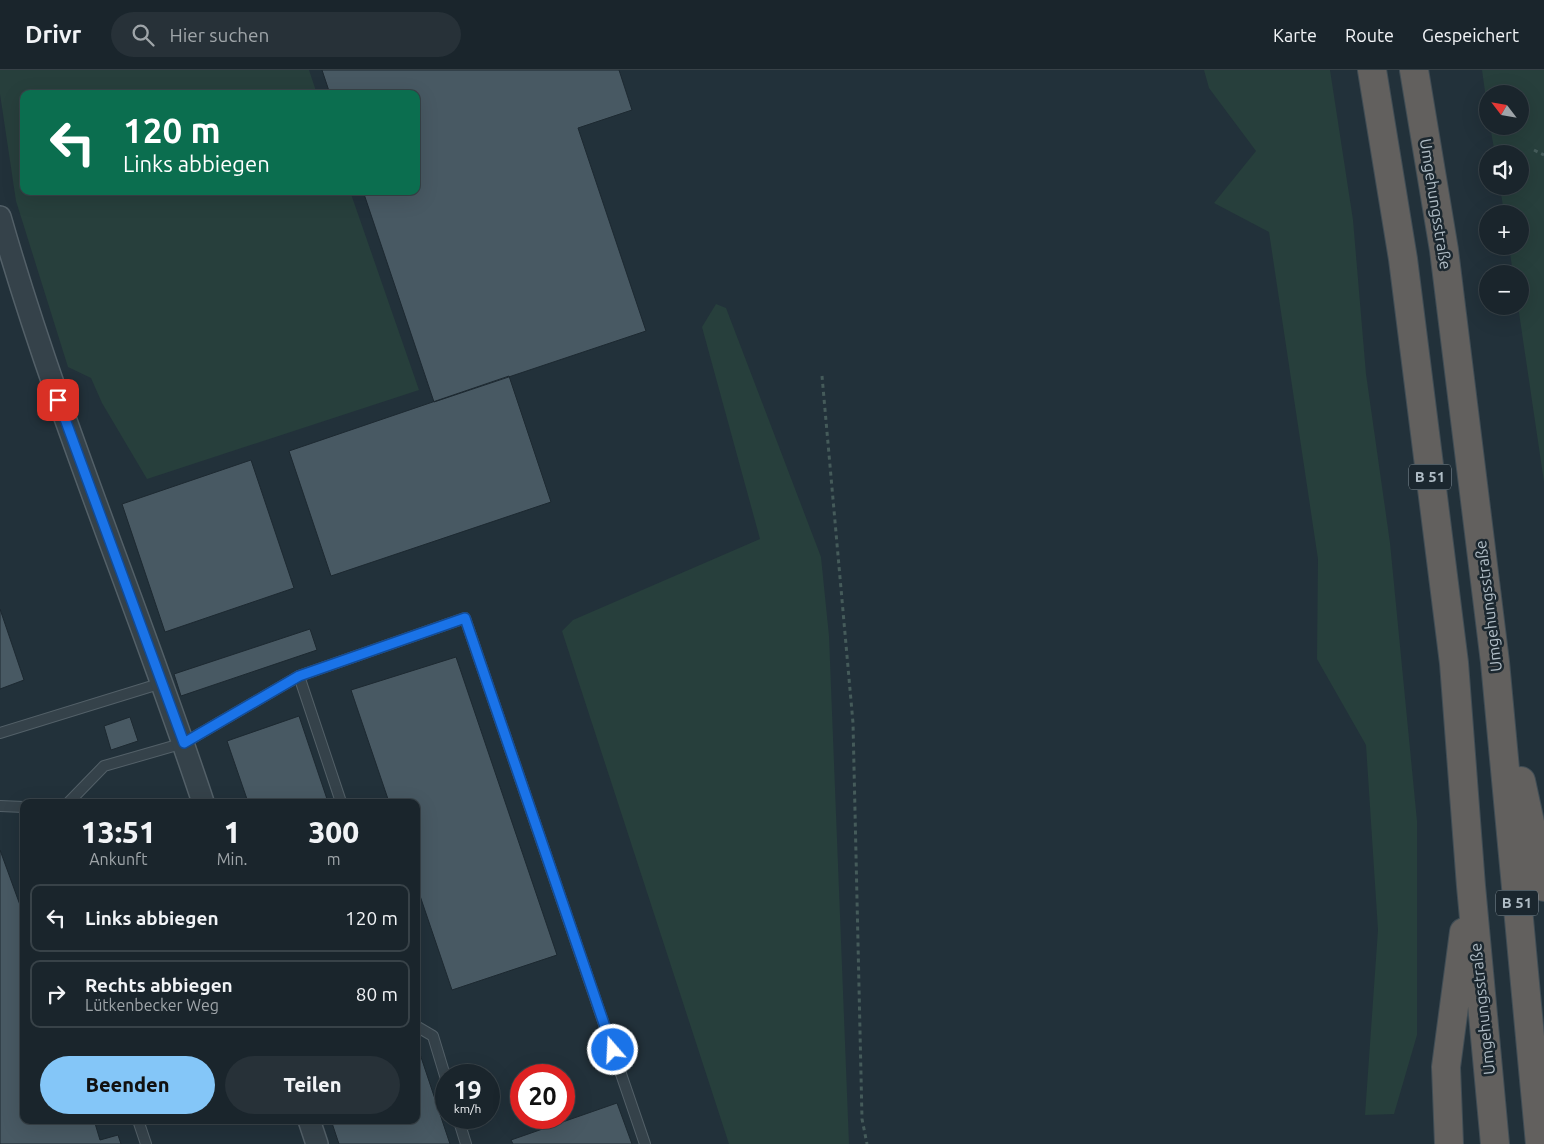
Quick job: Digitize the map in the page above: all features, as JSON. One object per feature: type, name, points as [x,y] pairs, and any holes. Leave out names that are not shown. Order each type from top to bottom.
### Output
[{"type":"highway","name":"Umgehungsstraße","points":[[1372,70],[1403,258],[1454,663],[1471,886],[1496,1144]]},
{"type":"highway","name":"Umgehungsstraße","points":[[1414,70],[1444,250],[1495,662],[1540,1144]]},
{"type":"highway","name":"B 51","points":[[1495,662],[1544,887]]},
{"type":"highway","name":"B 51","points":[[1449,1144],[1446,1066],[1471,886]]},
{"type":"street","points":[[0,217],[64,418],[184,743],[202,799]]},
{"type":"street","points":[[311,1124],[318,1144]]},
{"type":"lane","points":[[72,799],[104,766],[184,743],[299,676],[465,618],[645,1144]]},
{"type":"lane","points":[[299,676],[340,799]]},
{"type":"lane","points":[[0,733],[162,683]]},
{"type":"lane","points":[[0,806],[20,807]]},
{"type":"lane","points":[[420,1028],[433,1036],[441,1064]]},
{"type":"lane","points":[[139,1124],[146,1144]]},
{"type":"lane","points":[[461,1129],[466,1144]]},
{"type":"path","points":[[1534,150],[1544,155]]},
{"type":"path","points":[[822,376],[853,724],[862,1119],[867,1144]]},
{"type":"green space","points":[[0,70],[309,70],[316,90],[20,90],[20,195],[351,195],[419,390],[147,479],[102,403],[91,378],[68,367],[16,201],[0,94]]},
{"type":"green space","points":[[1204,70],[1330,70],[1353,220],[1366,374],[1390,543],[1417,821],[1417,1035],[1394,1114],[1365,1115],[1378,930],[1366,745],[1317,659],[1318,559],[1269,232],[1214,203],[1256,151],[1209,88]]},
{"type":"green space","points":[[1482,70],[1544,70],[1544,482],[1519,315],[1529,315],[1529,265],[1512,265],[1510,255],[1529,255],[1529,205],[1503,205],[1501,195],[1529,195],[1529,145],[1493,145],[1492,135],[1529,135],[1529,85],[1484,85]]},
{"type":"green space","points":[[716,304],[726,308],[821,557],[829,636],[849,1144],[729,1144],[562,631],[573,620],[760,539],[702,327]]},
{"type":"building","points":[[322,70],[619,70],[632,110],[578,128],[646,331],[434,402],[364,195],[420,195],[420,90],[329,90]]},
{"type":"building","points":[[509,376],[551,502],[331,576],[289,451]]},
{"type":"building","points":[[251,460],[294,588],[165,632],[122,504]]},
{"type":"building","points":[[0,609],[24,680],[0,689]]},
{"type":"building","points":[[310,629],[317,650],[181,696],[174,674]]},
{"type":"building","points":[[456,657],[557,955],[452,990],[420,896],[420,799],[388,799],[351,690]]},
{"type":"building","points":[[299,716],[327,799],[247,799],[227,741]]},
{"type":"building","points":[[130,717],[138,741],[111,750],[104,726]]},
{"type":"building","points":[[0,850],[20,905],[20,1124],[95,1124],[100,1140],[118,1135],[121,1144],[0,1144]]},
{"type":"building","points":[[420,1054],[435,1099],[435,1129],[445,1129],[450,1144],[339,1144],[332,1124],[420,1124]]},
{"type":"building","points":[[617,1103],[632,1144],[513,1144],[511,1140],[543,1129],[575,1129],[575,1118]]},
{"type":"route","points":[[58,400],[184,743],[299,676],[465,618],[613,1050]]}]
